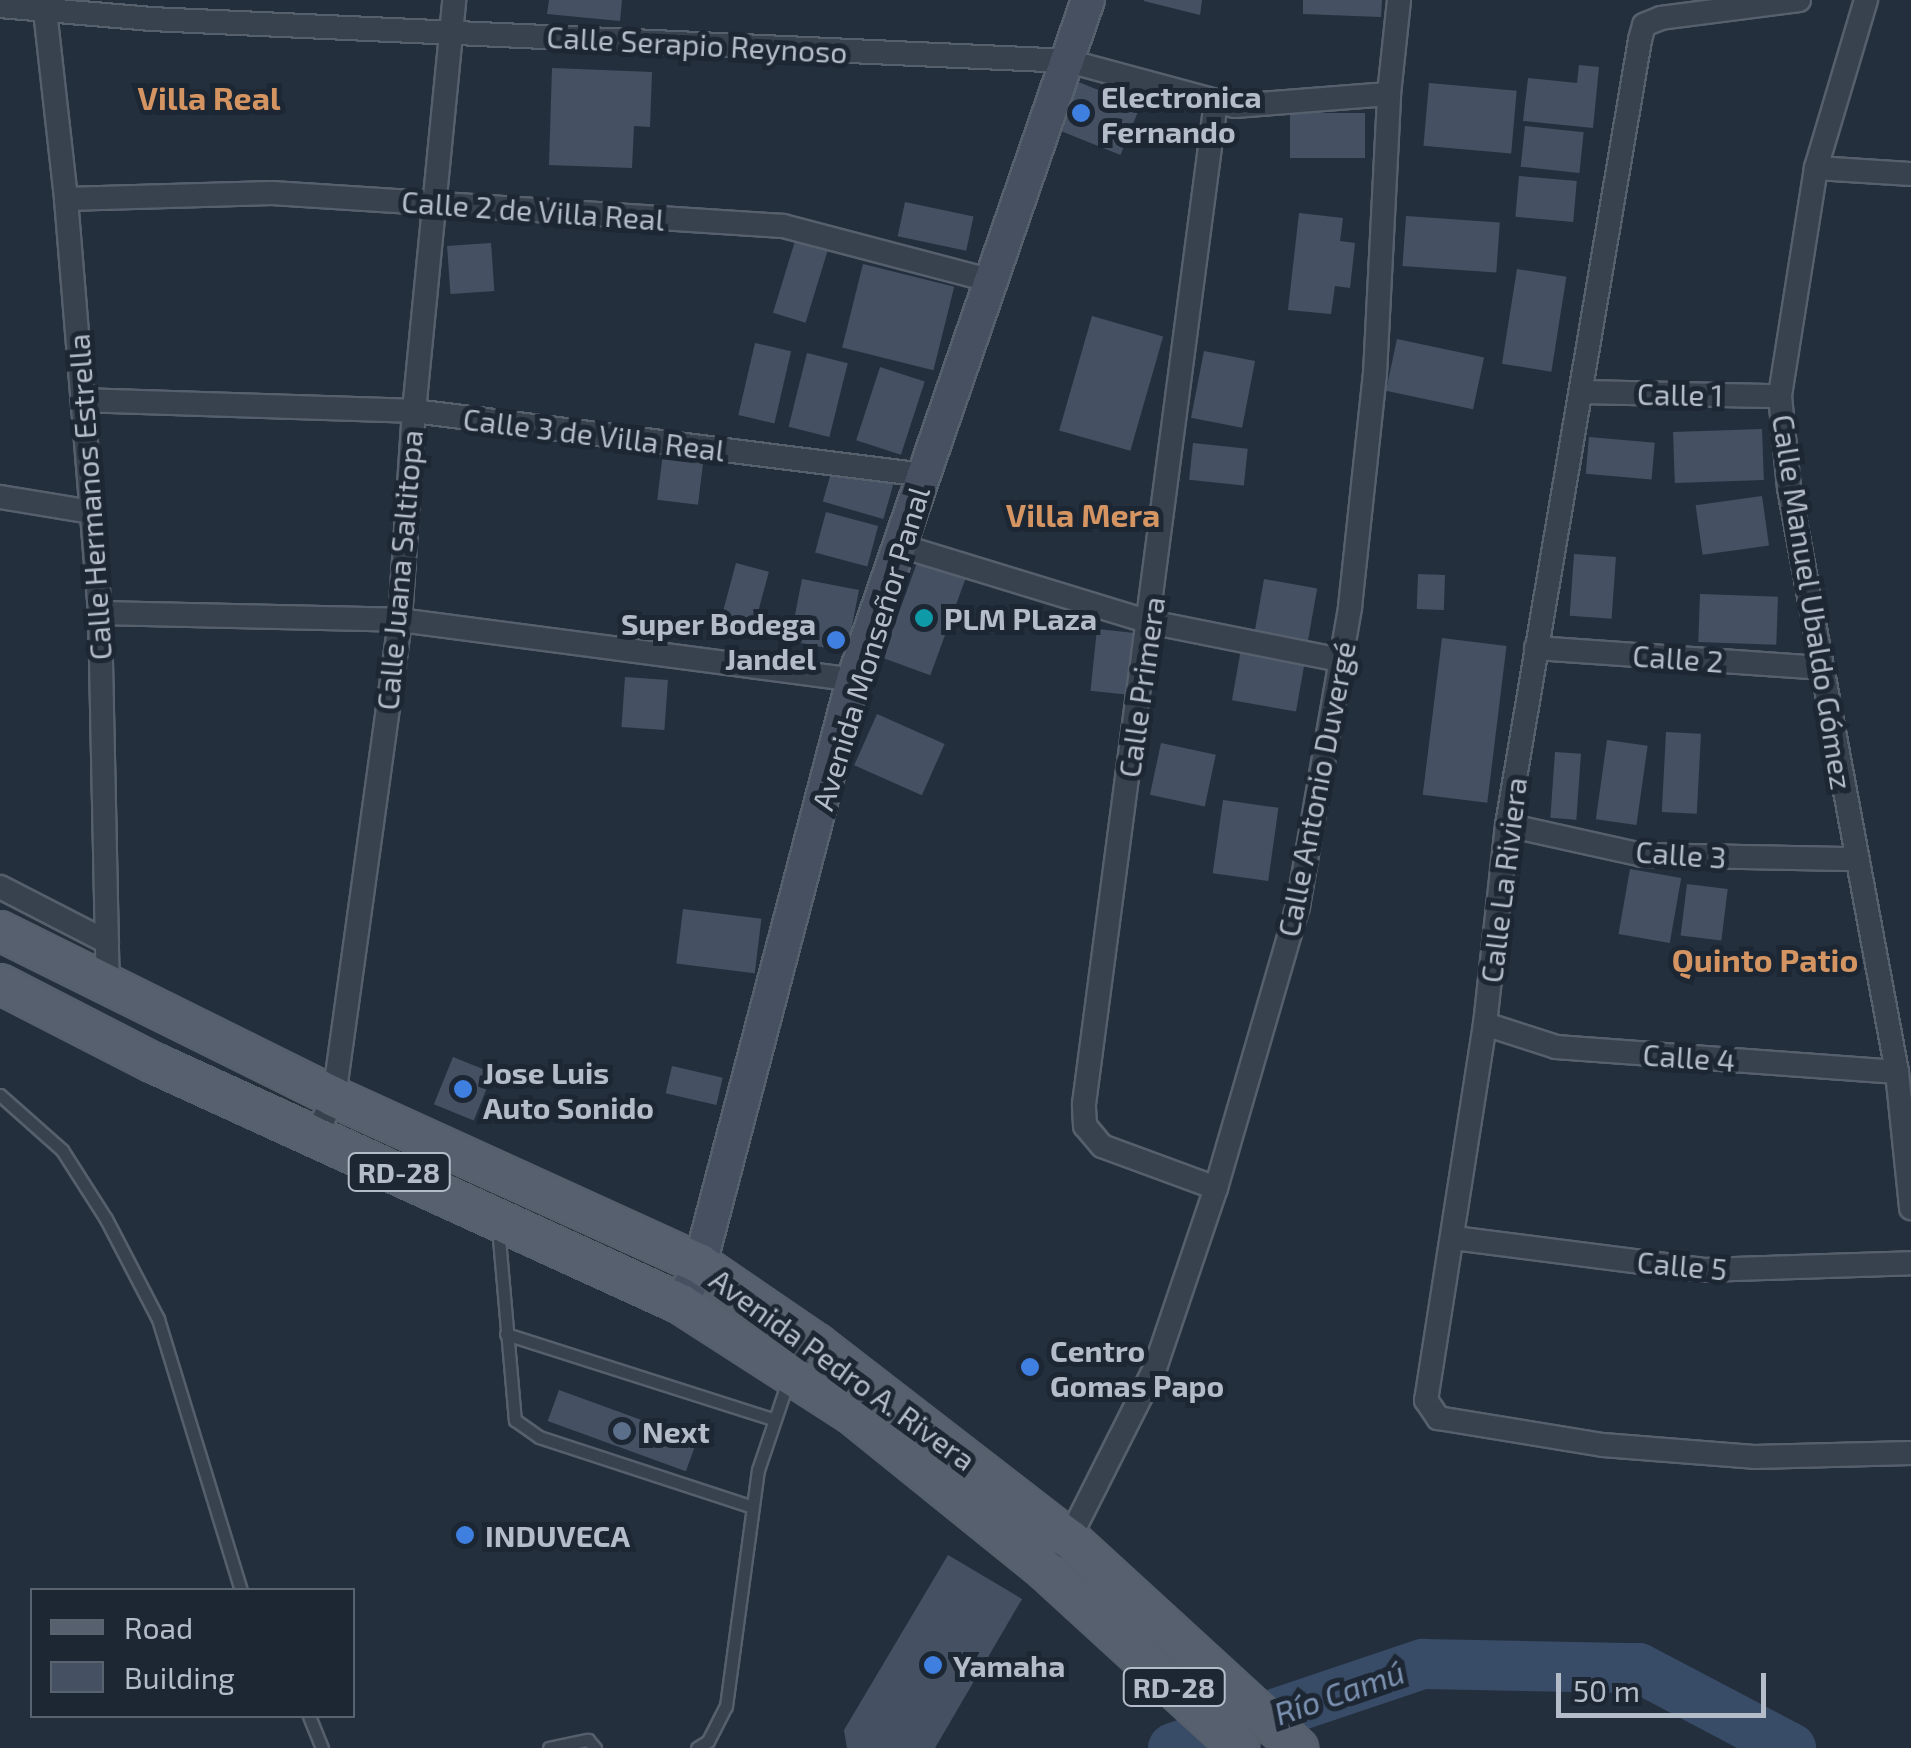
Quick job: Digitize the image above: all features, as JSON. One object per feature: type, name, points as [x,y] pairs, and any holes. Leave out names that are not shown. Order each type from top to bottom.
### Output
[{"type":"main road","name":"Avenida Monseñor Panal","points":[[681,1304],[700,1264],[854,680],[1088,0]]},
{"type":"main road","name":"Avenida Pedro A. Rivera","points":[[0,932],[334,1097],[700,1264],[817,1344],[1070,1540],[1121,1613],[1239,1748]]},
{"type":"main road","name":"Avenida Pedro A. Rivera","points":[[0,984],[154,1063],[681,1304],[852,1415],[1046,1571],[1121,1613],[1298,1748]]},
{"type":"street","name":"Calle Juana Saltitopa","points":[[316,1135],[334,1097],[400,620],[414,412],[454,0]]},
{"type":"street","name":"Calle Antonio Duvergé","points":[[1046,1571],[1070,1540],[1155,1368],[1216,1188],[1298,906],[1341,660],[1375,374],[1389,94],[1398,0]]},
{"type":"street","name":"Calle La Riviera","points":[[1799,0],[1661,18],[1644,25],[1507,825],[1485,1024],[1426,1400],[1438,1418],[1603,1445],[1754,1457],[1911,1453]]},
{"type":"street","name":"Calle Manuel Ubaldo Gómez","points":[[1866,0],[1816,168],[1780,396],[1789,488],[1820,668],[1898,1072],[1911,1208]]},
{"type":"street","name":"Calle Serapio Reynoso","points":[[0,6],[45,12],[151,10],[451,33],[1068,61],[1235,106],[1389,94]]},
{"type":"street","name":"Calle Hermanos Estrella","points":[[45,12],[66,199],[100,612],[108,984]]},
{"type":"street","name":"Calle Primera","points":[[1216,101],[1084,1104],[1086,1126],[1102,1146],[1216,1188]]},
{"type":"street","points":[[1816,168],[1911,174]]},
{"type":"street","name":"Calle 2 de Villa Real","points":[[66,199],[272,193],[783,226],[993,281]]},
{"type":"street","name":"Calle 1","points":[[1581,392],[1780,396]]},
{"type":"street","name":"Calle 3 de Villa Real","points":[[82,400],[414,412],[924,475]]},
{"type":"street","points":[[0,497],[92,512]]},
{"type":"street","points":[[901,546],[1150,622],[1341,660]]},
{"type":"street","points":[[100,612],[400,620],[854,680]]},
{"type":"street","name":"Calle 2","points":[[1536,648],[1820,668]]},
{"type":"street","name":"Calle 3","points":[[1507,825],[1642,855],[1857,859]]},
{"type":"street","points":[[0,887],[107,942]]},
{"type":"street","name":"Calle 4","points":[[1485,1024],[1556,1047],[1898,1072]]},
{"type":"street","name":"Calle 5","points":[[1454,1238],[1704,1270],[1911,1263]]},
{"type":"lane","points":[[0,1095],[62,1150],[106,1219],[158,1319],[240,1588]]},
{"type":"lane","points":[[497,1218],[515,1420],[538,1437],[753,1508]]},
{"type":"lane","points":[[506,1334],[773,1419]]},
{"type":"lane","points":[[697,1748],[708,1741],[726,1706],[753,1508],[773,1419],[791,1372],[817,1344]]},
{"type":"lane","points":[[310,1718],[322,1748]]},
{"type":"lane","points":[[549,1748],[588,1740],[595,1748]]},
{"type":"building","points":[[549,0],[622,0],[620,21],[547,14]]},
{"type":"building","points":[[1144,0],[1202,0],[1200,15]]},
{"type":"building","points":[[1303,0],[1382,0],[1381,17],[1303,14]]},
{"type":"building","points":[[1579,65],[1599,67],[1593,128],[1523,121],[1528,78],[1577,83]]},
{"type":"building","points":[[552,68],[652,72],[650,127],[634,126],[632,168],[549,165]]},
{"type":"building","points":[[1076,81],[1140,107],[1120,155],[1057,129]]},
{"type":"building","points":[[1429,83],[1517,91],[1511,153],[1424,146]]},
{"type":"building","points":[[1290,113],[1365,113],[1365,158],[1290,158]]},
{"type":"building","points":[[1525,126],[1584,132],[1579,173],[1521,167]]},
{"type":"building","points":[[1519,176],[1577,181],[1573,222],[1515,217]]},
{"type":"building","points":[[905,202],[973,217],[966,251],[898,236]]},
{"type":"building","points":[[1299,213],[1343,218],[1340,241],[1355,243],[1350,288],[1335,286],[1331,314],[1288,310]]},
{"type":"building","points":[[1406,216],[1500,223],[1496,272],[1403,266]]},
{"type":"building","points":[[795,241],[828,251],[806,323],[773,313]]},
{"type":"building","points":[[491,243],[494,291],[450,294],[447,246]]},
{"type":"building","points":[[863,264],[954,287],[933,370],[842,347]]},
{"type":"building","points":[[1517,269],[1566,277],[1551,372],[1502,364]]},
{"type":"building","points":[[1092,316],[1163,336],[1130,451],[1059,430]]},
{"type":"building","points":[[1397,339],[1484,358],[1473,409],[1386,391]]},
{"type":"building","points":[[755,343],[791,351],[774,423],[738,415]]},
{"type":"building","points":[[1204,351],[1255,361],[1242,428],[1191,418]]},
{"type":"building","points":[[807,353],[848,363],[829,437],[789,427]]},
{"type":"building","points":[[880,367],[925,382],[901,455],[856,440]]},
{"type":"building","points":[[1762,429],[1764,480],[1675,483],[1673,432]]},
{"type":"building","points":[[1589,437],[1655,443],[1652,480],[1586,474]]},
{"type":"building","points":[[1193,443],[1248,449],[1244,486],[1189,480]]},
{"type":"building","points":[[663,453],[704,458],[698,505],[657,500]]},
{"type":"building","points":[[833,466],[894,483],[883,519],[823,502]]},
{"type":"building","points":[[1762,496],[1769,546],[1703,555],[1696,505]]},
{"type":"building","points":[[826,512],[878,526],[867,567],[815,553]]},
{"type":"building","points":[[1574,554],[1616,557],[1612,619],[1570,616]]},
{"type":"building","name":"PLM PLaza","points":[[918,560],[966,577],[930,675],[882,658]]},
{"type":"building","points":[[736,563],[769,572],[752,635],[719,626]]},
{"type":"building","points":[[1418,574],[1445,575],[1444,610],[1417,609]]},
{"type":"building","points":[[802,579],[859,590],[847,652],[790,641]]},
{"type":"building","points":[[1264,579],[1317,588],[1307,647],[1254,638]]},
{"type":"building","points":[[1700,594],[1778,597],[1776,645],[1698,642]]},
{"type":"building","points":[[1097,629],[1135,633],[1128,695],[1091,691]]},
{"type":"building","points":[[1442,638],[1507,646],[1487,803],[1423,795]]},
{"type":"building","points":[[1241,649],[1305,660],[1296,711],[1232,700]]},
{"type":"building","points":[[625,677],[668,680],[664,730],[622,727]]},
{"type":"building","points":[[877,714],[945,744],[922,795],[854,765]]},
{"type":"building","points":[[1666,732],[1701,734],[1697,814],[1662,812]]},
{"type":"building","points":[[1607,740],[1648,746],[1636,825],[1596,819]]},
{"type":"building","points":[[1161,743],[1216,755],[1205,806],[1150,795]]},
{"type":"building","points":[[1555,752],[1581,754],[1576,820],[1550,818]]},
{"type":"building","points":[[1223,800],[1278,808],[1268,881],[1213,873]]},
{"type":"building","points":[[1630,869],[1681,878],[1670,943],[1619,934]]},
{"type":"building","points":[[1687,884],[1728,889],[1721,941],[1681,936]]},
{"type":"building","points":[[683,909],[761,919],[755,973],[676,964]]},
{"type":"building","name":"Jose Luis Auto Sonido","points":[[453,1057],[493,1073],[474,1120],[434,1104]]},
{"type":"building","points":[[672,1066],[723,1078],[716,1105],[666,1093]]},
{"type":"building","name":"Next","points":[[559,1390],[697,1440],[686,1471],[548,1421]]},
{"type":"building","name":"Yamaha","points":[[948,1555],[1022,1599],[935,1748],[847,1748],[844,1730]]},
{"type":"waterway","name":"Río Camú","points":[[1173,1748],[1423,1664],[1639,1668],[1791,1748]]},
{"type":"place","name":"Electronica Fernando","points":[[1081,113]]},
{"type":"place","name":"PLM PLaza","points":[[924,618]]},
{"type":"place","name":"Super Bodega Jandel","points":[[836,640]]},
{"type":"place","name":"Jose Luis Auto Sonido","points":[[463,1089]]},
{"type":"place","name":"Centro Gomas Papo","points":[[1030,1367]]},
{"type":"place","name":"Next","points":[[622,1431]]},
{"type":"place","name":"INDUVECA","points":[[465,1535]]},
{"type":"place","name":"Yamaha","points":[[933,1665]]},
{"type":"district","name":"Villa Real","points":[[209,97]]},
{"type":"district","name":"Villa Mera","points":[[1083,514]]},
{"type":"district","name":"Quinto Patio","points":[[1765,959]]}]
